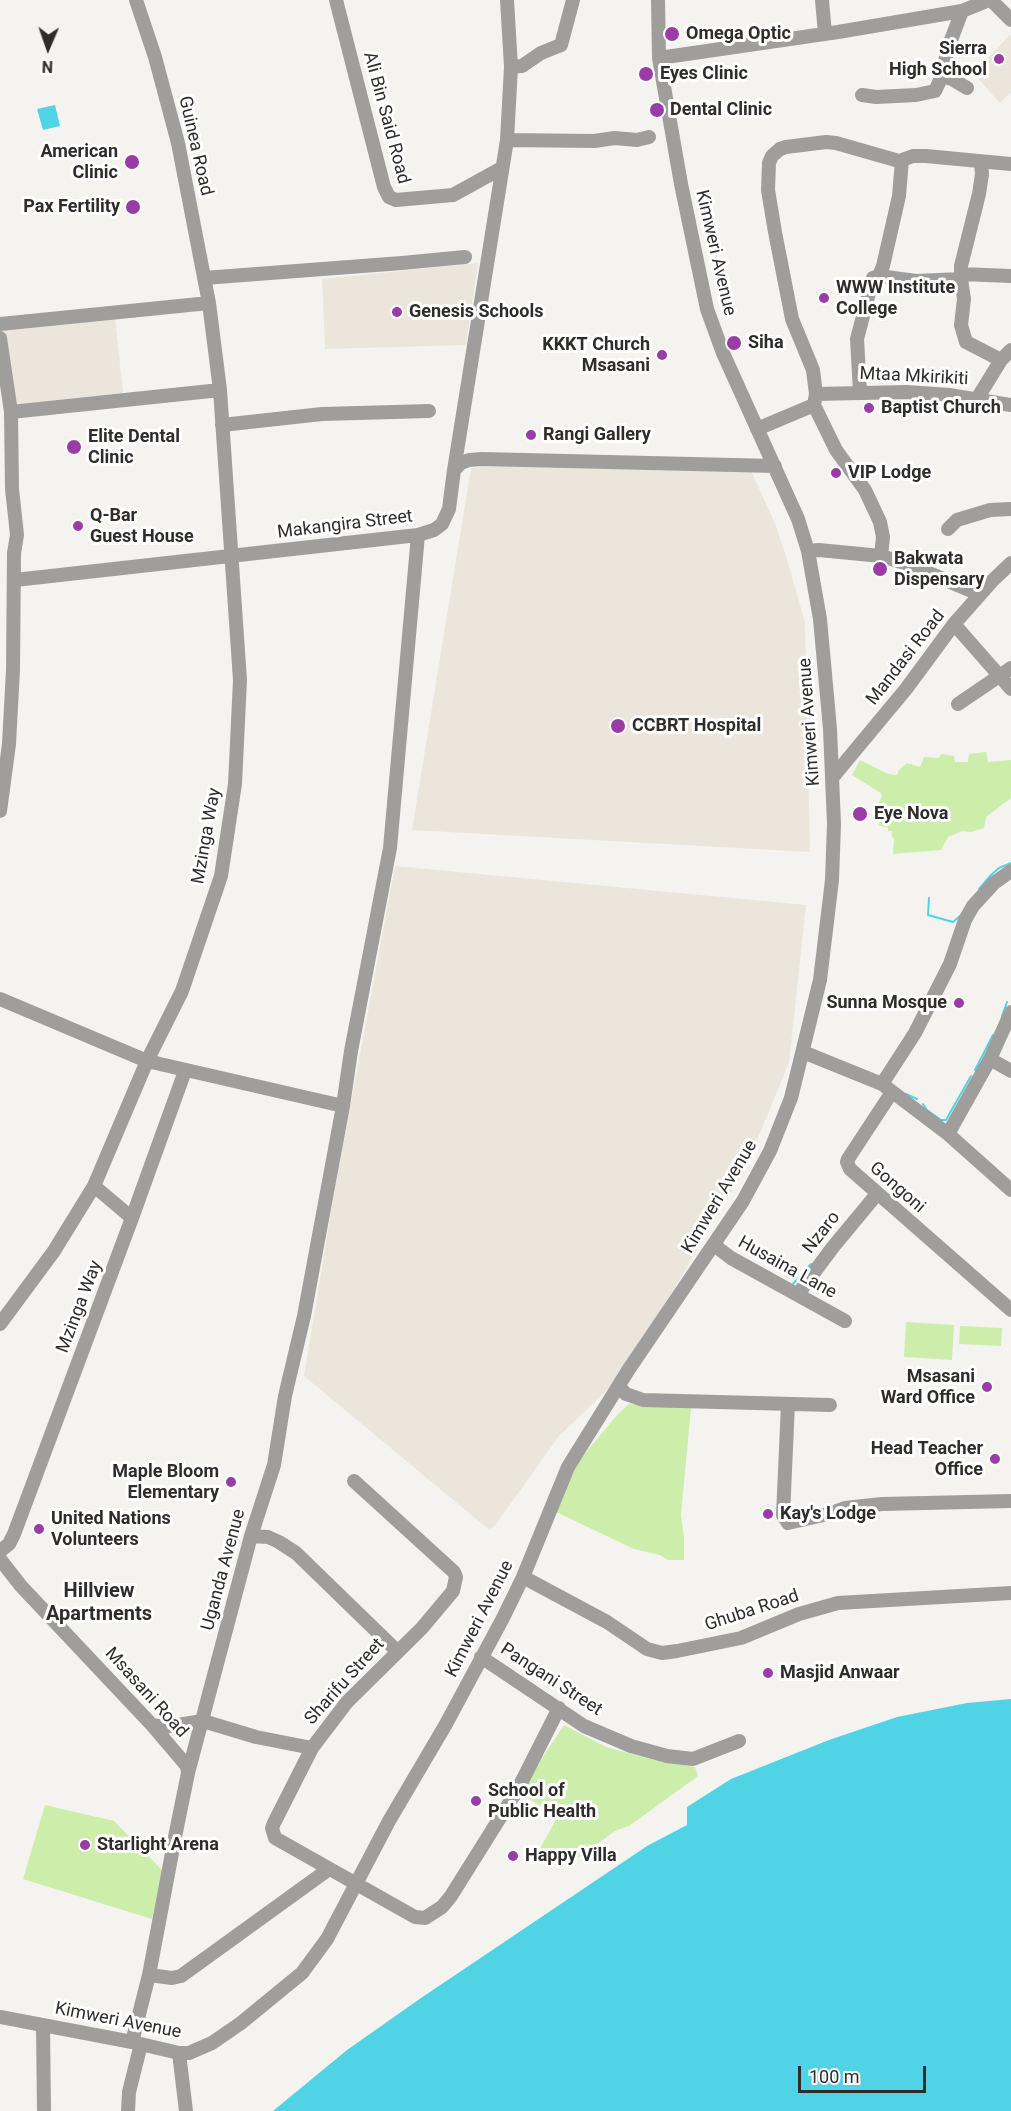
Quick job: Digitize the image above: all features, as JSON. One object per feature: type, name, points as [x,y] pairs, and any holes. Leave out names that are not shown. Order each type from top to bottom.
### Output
[{"type":"street","name":"Guinea Road","points":[[136,0],[155,57],[178,144],[209,303]]},
{"type":"street","name":"Ali Bin Said Road","points":[[336,0],[384,187],[389,197],[396,201],[453,195],[502,168]]},
{"type":"street","points":[[454,470],[507,140],[511,67],[507,0]]},
{"type":"street","points":[[511,67],[522,66],[541,53],[561,45],[573,0]]},
{"type":"street","name":"Kimweri Avenue","points":[[0,2017],[179,2053],[198,2050],[212,2043],[241,2023],[302,1973],[327,1939],[354,1883],[446,1724],[523,1577],[568,1467],[742,1201],[770,1151],[791,1098],[820,980],[831,894],[834,824],[831,729],[820,619],[808,551],[798,519],[723,353],[707,309],[681,184],[659,58],[658,0]]},
{"type":"street","points":[[822,0],[825,34]]},
{"type":"street","points":[[659,58],[962,11],[990,0],[1011,20]]},
{"type":"street","points":[[862,95],[876,98],[916,95],[934,91],[942,76],[948,48],[962,11]]},
{"type":"street","points":[[942,76],[967,88]]},
{"type":"street","points":[[507,140],[594,141],[615,138],[637,140],[649,137]]},
{"type":"street","points":[[881,556],[884,537],[880,522],[865,490],[836,450],[815,400],[813,370],[792,319],[768,190],[772,156],[786,147],[826,142],[902,160],[917,156],[1011,164]]},
{"type":"street","points":[[879,276],[897,207],[902,160]]},
{"type":"street","points":[[978,399],[1006,355],[971,345],[964,339],[961,325],[964,299],[961,277],[979,194],[981,162]]},
{"type":"street","points":[[204,278],[465,257]]},
{"type":"street","points":[[860,392],[857,339],[873,278],[879,276],[916,280],[1011,276]]},
{"type":"street","points":[[0,324],[209,303]]},
{"type":"street","name":"Mzinga Way","points":[[0,1324],[54,1251],[94,1186],[147,1061],[182,991],[221,876],[235,784],[240,680],[220,390],[209,303]]},
{"type":"street","points":[[0,338],[10,412],[6,458],[16,535],[9,744],[0,812]]},
{"type":"street","points":[[10,412],[220,390]]},
{"type":"street","name":"Mtaa Mkirikiti","points":[[815,400],[860,392],[907,392],[978,399],[1011,405]]},
{"type":"street","points":[[758,429],[815,400]]},
{"type":"street","points":[[222,425],[321,414],[429,411]]},
{"type":"street","points":[[454,470],[461,463],[482,459],[775,466]]},
{"type":"street","name":"Makangira Street","points":[[15,580],[418,535],[434,530],[442,524],[449,509],[454,470]]},
{"type":"street","points":[[948,529],[957,520],[990,510],[1011,509]]},
{"type":"street","name":"Uganda Avenue","points":[[128,2111],[137,2043],[174,1837],[188,1773],[251,1536],[274,1465],[283,1405],[304,1316],[343,1106],[351,1051],[390,849],[418,535]]},
{"type":"street","points":[[808,551],[881,556],[905,563],[979,594]]},
{"type":"street","name":"Mandasi Road","points":[[832,778],[906,689],[954,624],[979,594],[1011,563]]},
{"type":"street","points":[[954,624],[1011,689]]},
{"type":"street","points":[[958,704],[1011,668]]},
{"type":"street","points":[[887,1088],[950,964],[965,920],[973,906],[994,883],[1011,871]]},
{"type":"street","points":[[0,999],[147,1061],[343,1106]]},
{"type":"street","points":[[948,1134],[990,1059],[1011,1012]]},
{"type":"street","points":[[803,1052],[887,1088],[948,1134],[1011,1190]]},
{"type":"street","points":[[990,1059],[1011,1071]]},
{"type":"street","name":"Mzinga Way","points":[[0,1551],[9,1544],[14,1534],[185,1071]]},
{"type":"street","name":"Gongoni","points":[[887,1088],[847,1162],[855,1175],[1011,1310]]},
{"type":"street","points":[[94,1186],[132,1218]]},
{"type":"street","name":"Nzaro","points":[[798,1294],[832,1247],[877,1194]]},
{"type":"street","name":"Husaina Lane","points":[[714,1245],[731,1258],[845,1321]]},
{"type":"street","points":[[619,1387],[626,1394],[643,1400],[830,1405]]},
{"type":"street","points":[[788,1404],[783,1515],[788,1523],[845,1508],[882,1504],[1011,1501]]},
{"type":"street","name":"Sharifu Street","points":[[354,1481],[454,1572],[456,1577],[453,1591],[422,1628],[347,1702],[312,1748],[274,1823],[273,1833],[278,1841],[415,1917],[425,1918],[442,1907],[451,1896],[518,1789],[559,1708]]},
{"type":"street","points":[[251,1536],[268,1538],[296,1552],[397,1651]]},
{"type":"street","name":"Msasani Road","points":[[0,1559],[21,1586],[152,1725],[187,1766],[188,1773]]},
{"type":"street","name":"Ghuba Road","points":[[523,1577],[607,1623],[647,1649],[662,1653],[677,1652],[741,1638],[800,1614],[838,1604],[1011,1593]]},
{"type":"street","name":"Pangani Street","points":[[481,1657],[584,1726],[631,1746],[667,1756],[693,1759],[739,1740]]},
{"type":"street","points":[[152,1725],[164,1727],[202,1720],[256,1737],[312,1748]]},
{"type":"street","points":[[149,1975],[172,1978],[181,1976],[329,1869]]},
{"type":"street","points":[[44,2026],[45,2111]]},
{"type":"street","points":[[179,2053],[186,2111]]},
{"type":"shaded area","name":"Sierra High School","points":[[1011,34],[1011,92],[1000,103],[973,73]]},
{"type":"shaded area","name":"Genesis Schools","points":[[478,263],[466,345],[325,349],[322,279]]},
{"type":"shaded area","points":[[115,316],[123,393],[12,405],[0,329]]},
{"type":"shaded area","name":"CCBRT Hospital","points":[[505,465],[751,471],[774,521],[805,622],[810,852],[412,830],[471,468]]},
{"type":"shaded area","points":[[395,866],[806,905],[789,1063],[744,1171],[629,1369],[559,1436],[494,1527],[488,1529],[304,1376],[334,1194]]},
{"type":"green space","points":[[986,752],[988,762],[1011,760],[1011,798],[986,817],[984,828],[971,832],[962,831],[948,837],[941,850],[893,854],[892,831],[879,825],[880,810],[876,808],[882,796],[881,793],[852,775],[860,760],[888,774],[897,775],[907,763],[920,767],[924,757],[939,758],[941,754],[954,756],[955,762],[968,762],[969,754]]},
{"type":"green space","points":[[906,1322],[954,1325],[952,1360],[904,1357]]},
{"type":"green space","points":[[960,1326],[1002,1328],[1001,1346],[959,1344]]},
{"type":"green space","points":[[629,1404],[691,1408],[681,1515],[684,1560],[668,1560],[660,1555],[634,1549],[554,1511],[570,1471]]},
{"type":"green space","points":[[564,1725],[606,1747],[651,1759],[695,1767],[698,1776],[629,1826],[615,1831],[567,1866],[538,1852],[558,1816],[519,1793]]},
{"type":"green space","name":"Starlight Arena","points":[[45,1805],[114,1821],[162,1870],[152,1919],[23,1879]]},
{"type":"water","points":[[55,105],[60,126],[43,130],[37,109]]},
{"type":"water","points":[[1011,1699],[1011,2111],[273,2111],[347,2050],[421,1998],[647,1846],[687,1825],[687,1807],[731,1779],[829,1740],[897,1717],[967,1703]]},
{"type":"waterway","points":[[979,889],[999,868],[1011,863]]},
{"type":"waterway","points":[[929,898],[928,915],[953,922],[960,916]]},
{"type":"waterway","points":[[1002,1016],[1007,1002]]},
{"type":"waterway","points":[[975,1070],[993,1035]]},
{"type":"waterway","points":[[923,1104],[927,1110],[941,1120],[946,1120],[971,1076]]},
{"type":"waterway","points":[[906,1094],[917,1099]]},
{"type":"waterway","points":[[792,1285],[811,1264]]},
{"type":"place","name":"Omega Optic","points":[[672,34]]},
{"type":"place","name":"Sierra High School","points":[[999,59]]},
{"type":"place","name":"Eyes Clinic","points":[[646,74]]},
{"type":"place","name":"Dental Clinic","points":[[657,110]]},
{"type":"place","name":"American Clinic","points":[[132,162]]},
{"type":"place","name":"Pax Fertility","points":[[133,207]]},
{"type":"place","name":"WWW Institute College","points":[[824,298]]},
{"type":"place","name":"Genesis Schools","points":[[397,312]]},
{"type":"place","name":"Siha","points":[[734,343]]},
{"type":"place","name":"KKKT Church Msasani","points":[[662,355]]},
{"type":"place","name":"Baptist Church","points":[[869,408]]},
{"type":"place","name":"Rangi Gallery","points":[[531,435]]},
{"type":"place","name":"Elite Dental Clinic","points":[[74,447]]},
{"type":"place","name":"VIP Lodge","points":[[836,473]]},
{"type":"place","name":"Q-Bar Guest House","points":[[78,526]]},
{"type":"place","name":"Bakwata Dispensary","points":[[880,569]]},
{"type":"place","name":"CCBRT Hospital","points":[[618,726]]},
{"type":"place","name":"Eye Nova","points":[[860,814]]},
{"type":"place","name":"Sunna Mosque","points":[[959,1003]]},
{"type":"place","name":"Msasani Ward Office","points":[[987,1387]]},
{"type":"place","name":"Head Teacher Office","points":[[995,1459]]},
{"type":"place","name":"Maple Bloom Elementary","points":[[231,1482]]},
{"type":"place","name":"Kay's Lodge","points":[[768,1514]]},
{"type":"place","name":"United Nations Volunteers","points":[[39,1529]]},
{"type":"place","name":"Masjid Anwaar","points":[[768,1673]]},
{"type":"place","name":"School of Public Health","points":[[476,1801]]},
{"type":"place","name":"Starlight Arena","points":[[85,1845]]},
{"type":"place","name":"Happy Villa","points":[[513,1856]]},
{"type":"district","name":"Hillview Apartments","points":[[99,1604]]}]
